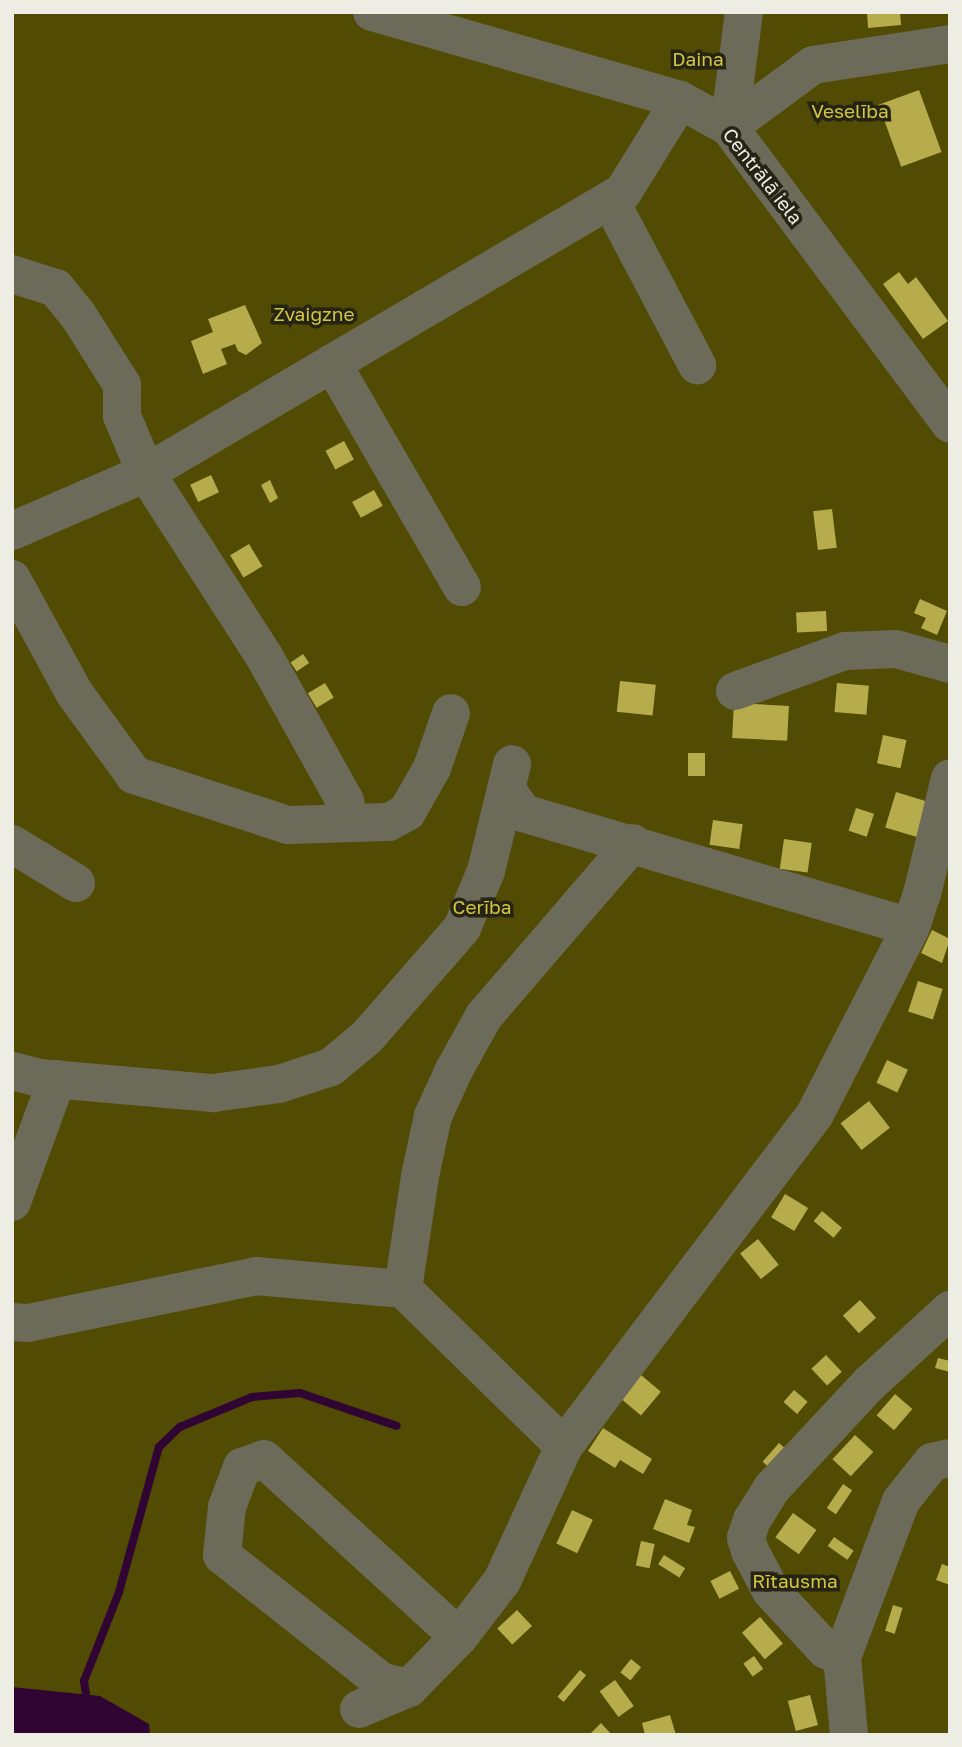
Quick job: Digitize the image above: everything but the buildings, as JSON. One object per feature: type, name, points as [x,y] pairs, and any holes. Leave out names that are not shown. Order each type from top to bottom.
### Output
[{"type":"street","points":[[729,127],[744,12]]},
{"type":"street","name":"Centrālā iela","points":[[391,14],[680,100],[729,127],[950,425]]},
{"type":"street","points":[[729,127],[813,65],[950,44]]},
{"type":"street","points":[[12,531],[146,472],[623,192],[680,100]]},
{"type":"street","points":[[610,200],[697,365]]},
{"type":"street","points":[[12,274],[56,288],[78,315],[122,385],[122,416],[146,472],[264,656],[345,802],[349,821]]},
{"type":"street","points":[[332,363],[462,587]]},
{"type":"street","points":[[12,579],[75,694],[134,775],[288,825],[349,821],[389,822],[407,812],[432,768],[451,713]]},
{"type":"street","points":[[735,691],[845,651],[896,649],[950,664]]},
{"type":"street","points":[[12,1072],[57,1079],[213,1093],[279,1084],[331,1067],[367,1037],[462,928],[486,871],[509,776],[523,813],[633,843],[911,927]]},
{"type":"street","points":[[359,1709],[409,1688],[459,1637],[502,1581],[564,1446],[815,1114],[911,927],[922,894],[950,778]]},
{"type":"street","points":[[403,1289],[420,1176],[433,1116],[454,1070],[484,1016],[633,843]]},
{"type":"street","points":[[12,844],[76,883]]},
{"type":"street","points":[[12,1202],[57,1079]]},
{"type":"street","points":[[12,1322],[28,1322],[256,1276],[403,1289],[564,1446]]},
{"type":"street","points":[[842,1657],[826,1650],[771,1591],[746,1538],[752,1520],[772,1488],[869,1384],[950,1310]]},
{"type":"street","points":[[849,1735],[842,1657],[901,1501],[932,1462],[950,1458]]},
{"type":"street","points":[[409,1688],[382,1682],[222,1555],[226,1507],[243,1467],[264,1460],[459,1637]]},
{"type":"green space","name":"Cerība","points":[[12,12],[950,12],[950,1735],[12,1735]]},
{"type":"shaded area","points":[[12,1687],[100,1696],[149,1724],[150,1735],[12,1735]]},
{"type":"waterway","points":[[86,1694],[84,1681],[119,1592],[159,1447],[180,1427],[252,1397],[300,1393],[397,1426]]},
{"type":"park label","name":"Daina","points":[[698,59]]},
{"type":"park label","name":"Veselība","points":[[850,111]]},
{"type":"park label","name":"Zvaigzne","points":[[314,314]]},
{"type":"park label","name":"Rītausma","points":[[795,1581]]}]
